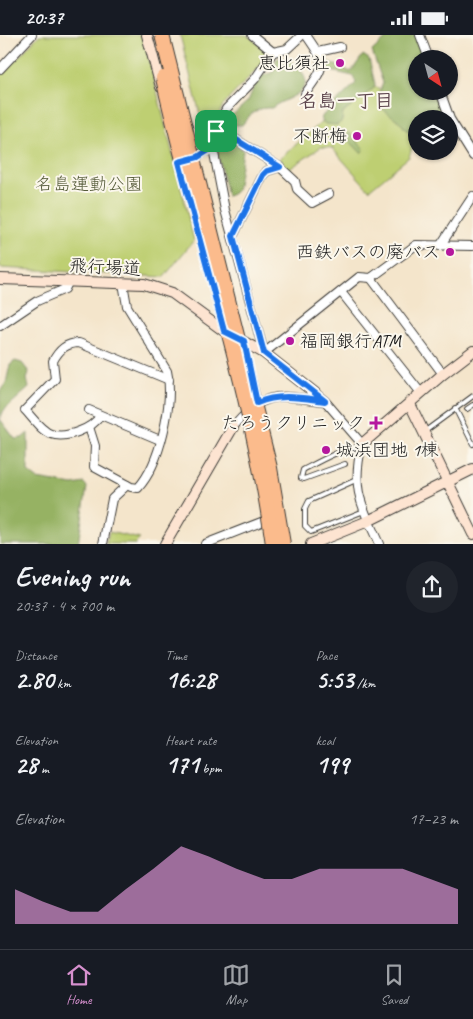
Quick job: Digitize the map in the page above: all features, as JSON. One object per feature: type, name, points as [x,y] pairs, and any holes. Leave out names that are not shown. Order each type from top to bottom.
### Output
[{"type":"highway","points":[[154,35],[246,409],[268,509],[279,544]]},
{"type":"highway","points":[[163,35],[270,468],[279,544]]},
{"type":"street","points":[[147,35],[240,396],[247,412],[269,519],[279,544]]},
{"type":"street","points":[[163,35],[198,157],[244,341],[257,403],[279,544]]},
{"type":"street","points":[[252,35],[273,52]]},
{"type":"street","points":[[302,35],[288,49],[273,52],[255,79],[226,109],[216,131],[212,148],[216,174],[264,353],[359,277],[371,278],[416,245],[473,246]]},
{"type":"street","points":[[305,94],[320,75],[322,67],[318,52],[306,35]]},
{"type":"street","points":[[420,35],[426,50]]},
{"type":"street","points":[[0,69],[27,37]]},
{"type":"street","points":[[318,52],[340,47]]},
{"type":"street","points":[[443,100],[450,119],[473,156]]},
{"type":"street","points":[[216,131],[235,139],[280,167],[295,181],[297,189],[312,203],[328,193]]},
{"type":"street","points":[[179,162],[198,157],[212,148]]},
{"type":"street","points":[[233,236],[263,175],[267,171],[280,167]]},
{"type":"street","points":[[440,245],[473,197]]},
{"type":"street","points":[[371,278],[443,374]]},
{"type":"street","name":"飛行場道","points":[[0,279],[144,284],[172,293],[224,331],[264,353],[325,401],[362,446]]},
{"type":"street","points":[[0,326],[37,301],[65,289],[69,281]]},
{"type":"street","points":[[89,427],[95,446],[94,467],[127,485],[138,488],[143,482],[160,440],[167,409],[169,380],[167,371],[126,306],[123,283]]},
{"type":"street","points":[[341,292],[421,393]]},
{"type":"street","points":[[100,416],[95,424],[89,427],[72,433],[50,434],[25,410],[55,379],[53,361],[64,347],[72,343],[79,343],[169,380]]},
{"type":"street","points":[[379,544],[357,494],[356,480],[362,446],[443,374],[473,351]]},
{"type":"street","points":[[165,544],[234,427],[257,403],[268,398],[292,396],[325,401]]},
{"type":"street","points":[[410,403],[473,534]]},
{"type":"street","points":[[89,410],[160,440]]},
{"type":"street","points":[[311,544],[368,521],[473,469]]},
{"type":"street","points":[[103,544],[112,499],[127,485]]},
{"type":"street","points":[[205,544],[269,519]]},
{"type":"lane","points":[[424,432],[455,408],[473,397]]},
{"type":"lane","points":[[467,409],[473,405]]},
{"type":"lane","points":[[455,408],[473,444]]},
{"type":"lane","points":[[345,464],[304,479],[301,478],[303,470],[320,461],[362,446]]},
{"type":"lane","points":[[356,480],[309,501],[305,509],[305,526],[312,532],[364,511]]},
{"type":"green space","name":"名島運動公園","points":[[39,35],[143,35],[194,240],[164,277],[0,268],[0,77]]},
{"type":"green space","points":[[180,35],[247,35],[271,54],[223,105],[207,142]]},
{"type":"green space","points":[[390,35],[416,35],[422,50],[408,50],[408,100],[439,100],[442,110],[408,110],[408,130],[406,130],[399,121],[380,107],[379,93],[383,83],[372,51]]},
{"type":"green space","points":[[363,55],[369,59],[375,84],[374,88],[343,113],[342,121],[337,125],[325,124],[321,119],[323,115],[356,83],[353,76],[326,70],[325,63],[327,61],[351,72]]},
{"type":"green space","points":[[282,57],[294,64],[303,74],[305,81],[301,91],[272,108],[255,112],[242,125],[233,125],[227,120],[248,101],[255,84],[263,75],[272,73],[276,67],[276,59]]},
{"type":"green space","points":[[376,86],[408,125],[408,158],[369,190],[332,148],[321,147],[288,170],[277,161],[323,121],[342,114]]},
{"type":"green space","points":[[349,132],[364,149],[361,153],[346,137]]},
{"type":"green space","points":[[220,139],[236,144],[243,150],[237,189],[233,194],[227,196],[216,145]]},
{"type":"green space","points":[[15,361],[22,363],[29,372],[27,379],[29,388],[4,410],[0,419],[0,391],[6,383],[10,365]]},
{"type":"green space","points":[[0,419],[15,439],[22,438],[28,433],[28,472],[37,479],[73,485],[84,483],[87,487],[78,544],[0,544]]},
{"type":"green space","points":[[109,532],[140,539],[135,544],[106,544]]},
{"type":"place","name":"恵比須社","points":[[340,63]]},
{"type":"place","name":"不断梅","points":[[357,136]]},
{"type":"place","name":"西鉄バスの廃バス","points":[[450,252]]},
{"type":"place","name":"福岡銀行ATM","points":[[290,341]]},
{"type":"place","name":"たろうクリニック","points":[[376,423]]},
{"type":"place","name":"城浜団地 1棟","points":[[326,450]]},
{"type":"district","name":"名島一丁目","points":[[346,100]]},
{"type":"route","points":[[216,131],[235,139],[280,167],[267,171],[263,175],[233,236],[264,353],[291,372],[325,401],[292,396],[268,398],[257,403],[244,341],[224,331],[179,162],[198,157],[212,148],[216,131]]}]
